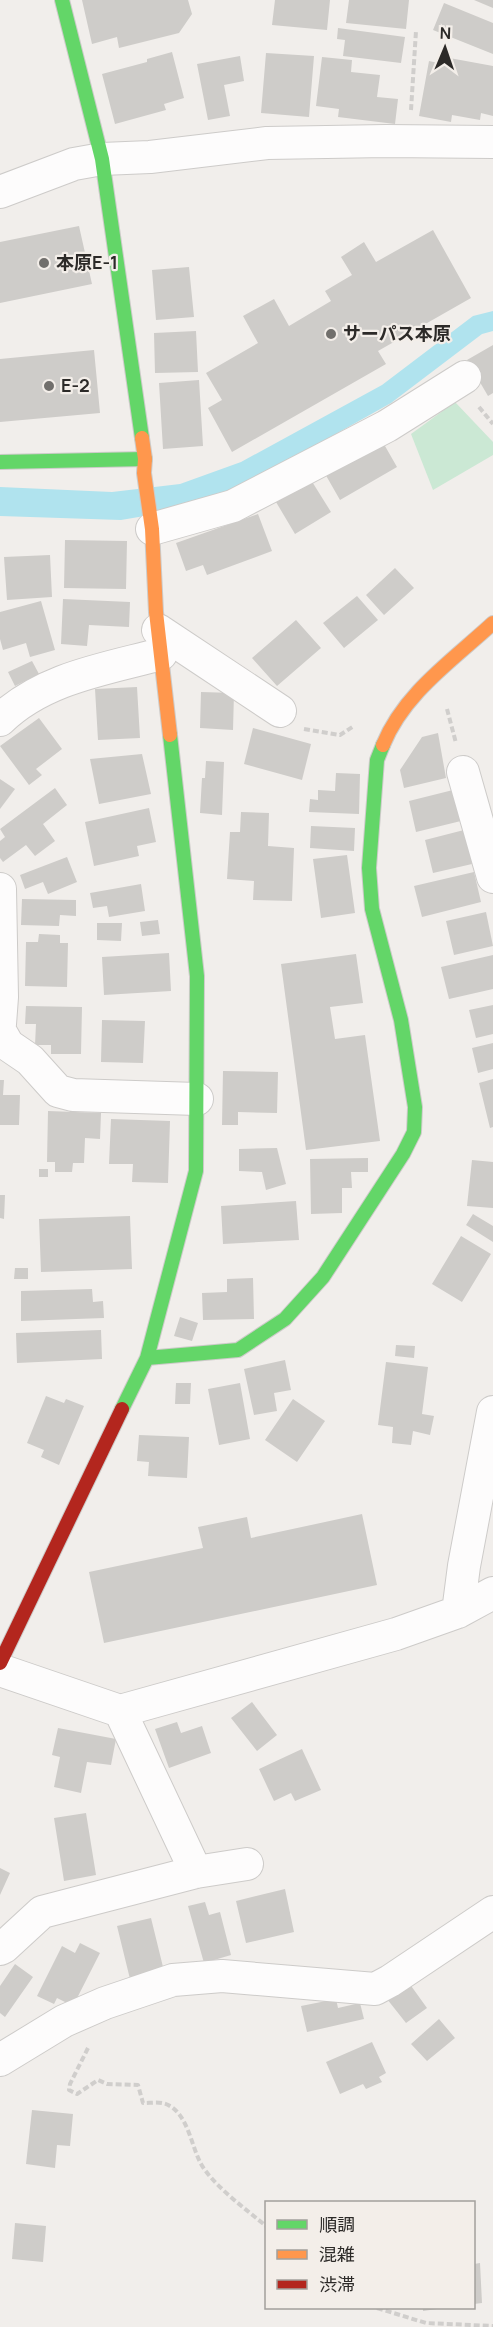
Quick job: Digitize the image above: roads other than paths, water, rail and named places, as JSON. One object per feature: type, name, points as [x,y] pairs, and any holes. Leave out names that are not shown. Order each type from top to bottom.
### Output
[{"type":"street","points":[[0,1663],[147,1358],[196,1171],[197,976],[159,642],[152,529],[145,466],[102,159],[62,0]]},
{"type":"street","points":[[0,192],[74,164],[102,159],[150,157],[267,143],[493,142]]},
{"type":"street","points":[[152,529],[233,506],[387,426],[465,377]]},
{"type":"street","points":[[0,462],[145,466]]},
{"type":"street","points":[[147,1358],[238,1350],[285,1319],[323,1277],[403,1154],[414,1132],[415,1107],[401,1020],[372,909],[369,868],[377,760],[391,726],[404,707],[438,671],[493,623]]},
{"type":"street","points":[[159,642],[280,711]]},
{"type":"street","points":[[0,720],[16,705],[44,688],[79,676],[159,642]]},
{"type":"street","points":[[463,772],[493,878]]},
{"type":"street","points":[[0,889],[2,997],[0,1024]]},
{"type":"street","points":[[0,1031],[8,1044],[30,1060],[58,1091],[73,1095],[197,1099]]},
{"type":"street","points":[[458,1612],[464,1566],[493,1412]]},
{"type":"street","points":[[0,1670],[120,1711],[396,1634],[458,1612],[493,1593]]},
{"type":"street","points":[[120,1711],[196,1872]]},
{"type":"street","points":[[0,1949],[42,1912],[196,1872],[247,1864]]},
{"type":"street","points":[[0,2060],[64,2021],[105,2003],[173,1980],[222,1976],[375,1989],[390,1982],[493,1912]]},
{"type":"water","points":[[493,311],[493,331],[482,334],[391,403],[250,482],[186,509],[121,520],[0,516],[0,487],[112,492],[180,484],[241,462],[382,385],[473,316]]},
{"type":"place","name":"本原E-1","points":[[44,263]]},
{"type":"place","name":"サーパス本原","points":[[331,334]]},
{"type":"place","name":"E-2","points":[[49,386]]}]
